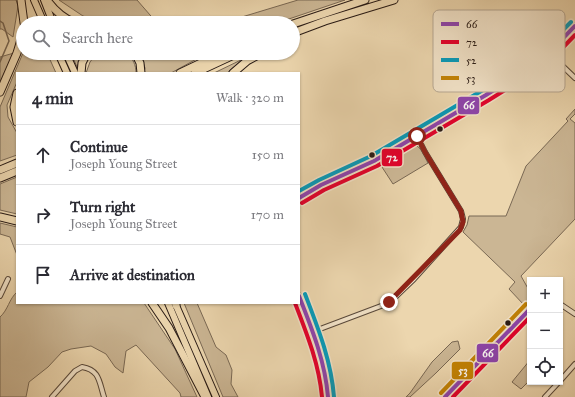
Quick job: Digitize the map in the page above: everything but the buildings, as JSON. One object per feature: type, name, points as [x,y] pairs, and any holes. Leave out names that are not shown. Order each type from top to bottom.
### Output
[{"type":"highway","points":[[21,0],[23,16]]},
{"type":"highway","points":[[47,0],[53,8],[62,16]]},
{"type":"highway","points":[[300,22],[365,0]]},
{"type":"highway","points":[[300,30],[394,0]]},
{"type":"highway","points":[[300,34],[316,28],[325,21]]},
{"type":"highway","points":[[0,92],[16,55]]},
{"type":"highway","points":[[81,72],[83,60]]},
{"type":"highway","points":[[138,60],[141,72]]},
{"type":"highway","points":[[182,72],[207,60]]},
{"type":"highway","points":[[197,72],[223,60]]},
{"type":"highway","points":[[234,72],[249,60]]},
{"type":"highway","points":[[16,98],[14,107],[16,117]]},
{"type":"highway","points":[[0,170],[16,163]]},
{"type":"highway","points":[[0,178],[16,171]]},
{"type":"highway","points":[[0,217],[16,221]]},
{"type":"highway","points":[[153,304],[169,328],[207,397]]},
{"type":"main road","points":[[34,0],[41,16]]},
{"type":"main road","points":[[44,0],[51,16]]},
{"type":"main road","points":[[61,60],[67,72]]},
{"type":"main road","points":[[69,60],[75,72]]},
{"type":"main road","points":[[168,304],[207,397]]},
{"type":"main road","points":[[176,304],[216,397]]},
{"type":"street","points":[[565,36],[575,26]]},
{"type":"street","points":[[565,68],[575,78]]},
{"type":"street","points":[[300,197],[321,185],[374,161],[491,92]]},
{"type":"street","points":[[312,332],[389,302],[414,279],[461,227],[463,219],[461,211],[417,136]]},
{"type":"street","points":[[0,296],[8,279]]},
{"type":"street","points":[[300,299],[322,359],[328,397]]},
{"type":"street","points":[[563,306],[575,314]]},
{"type":"street","points":[[445,397],[527,311]]},
{"type":"street","points":[[563,377],[575,364]]},
{"type":"street","points":[[52,397],[75,371],[82,367],[90,368],[97,374],[104,397]]},
{"type":"street","points":[[546,397],[556,385]]},
{"type":"shaded area","points":[[0,0],[16,0],[18,6],[13,37],[0,29]]},
{"type":"shaded area","points":[[59,0],[137,0],[151,16],[83,16]]},
{"type":"shaded area","points":[[298,0],[345,0],[298,16],[245,16]]},
{"type":"shaded area","points":[[14,53],[0,85],[0,57]]},
{"type":"shaded area","points":[[20,60],[50,60],[56,72],[16,72],[16,84],[7,105],[8,117],[16,131],[16,155],[0,161],[0,107]]},
{"type":"shaded area","points":[[74,60],[80,60],[77,67]]},
{"type":"shaded area","points":[[92,60],[132,60],[136,72],[86,72]]},
{"type":"shaded area","points":[[142,60],[195,60],[173,72],[144,72],[145,68]]},
{"type":"shaded area","points":[[241,60],[242,60],[228,72],[216,72]]},
{"type":"shaded area","points":[[575,109],[575,114],[570,119],[575,123],[575,219],[521,276],[527,287],[527,302],[524,305],[509,289],[515,282],[463,232],[467,225],[469,216],[506,216],[526,166],[568,121],[566,119]]},
{"type":"shaded area","points":[[413,144],[421,149],[428,163],[393,184],[380,164]]},
{"type":"shaded area","points":[[16,177],[16,214],[0,210],[0,184]]},
{"type":"shaded area","points":[[0,223],[16,227],[16,252],[10,237],[0,234]]},
{"type":"shaded area","points":[[16,293],[16,304],[145,304],[175,349],[197,397],[181,397],[180,393],[136,345],[126,351],[123,373],[115,367],[106,354],[91,346],[71,349],[62,352],[48,367],[29,382],[26,397],[0,397],[0,317]]},
{"type":"shaded area","points":[[184,304],[197,304],[216,347],[226,355],[232,370],[231,384],[238,397],[223,397]]},
{"type":"shaded area","points":[[458,341],[460,349],[410,397],[406,397],[432,362],[452,342]]},
{"type":"shaded area","points":[[527,364],[527,383],[521,389],[512,382]]},
{"type":"waterway","points":[[0,21],[3,23],[9,41],[0,62]]},
{"type":"transit line","name":"52","points":[[565,28],[571,22]]},
{"type":"transit line","name":"66","points":[[565,36],[575,26]]},
{"type":"transit line","name":"72","points":[[565,45],[575,35]]},
{"type":"transit line","name":"52","points":[[300,190],[371,156],[480,92]]},
{"type":"transit line","name":"66","points":[[300,197],[321,185],[374,161],[491,92]]},
{"type":"transit line","name":"72","points":[[302,203],[324,190],[377,166],[502,92]]},
{"type":"transit line","name":"52","points":[[305,294],[327,357],[334,397]]},
{"type":"transit line","name":"66","points":[[300,299],[321,358],[328,397]]},
{"type":"transit line","name":"72","points":[[295,304],[315,361],[322,397]]},
{"type":"transit line","name":"53","points":[[441,393],[526,304]]},
{"type":"transit line","name":"66","points":[[445,397],[527,312]]},
{"type":"transit line","name":"72","points":[[453,397],[527,320]]},
{"type":"route","points":[[389,302],[414,279],[460,230],[463,222],[461,211],[417,136]]}]
